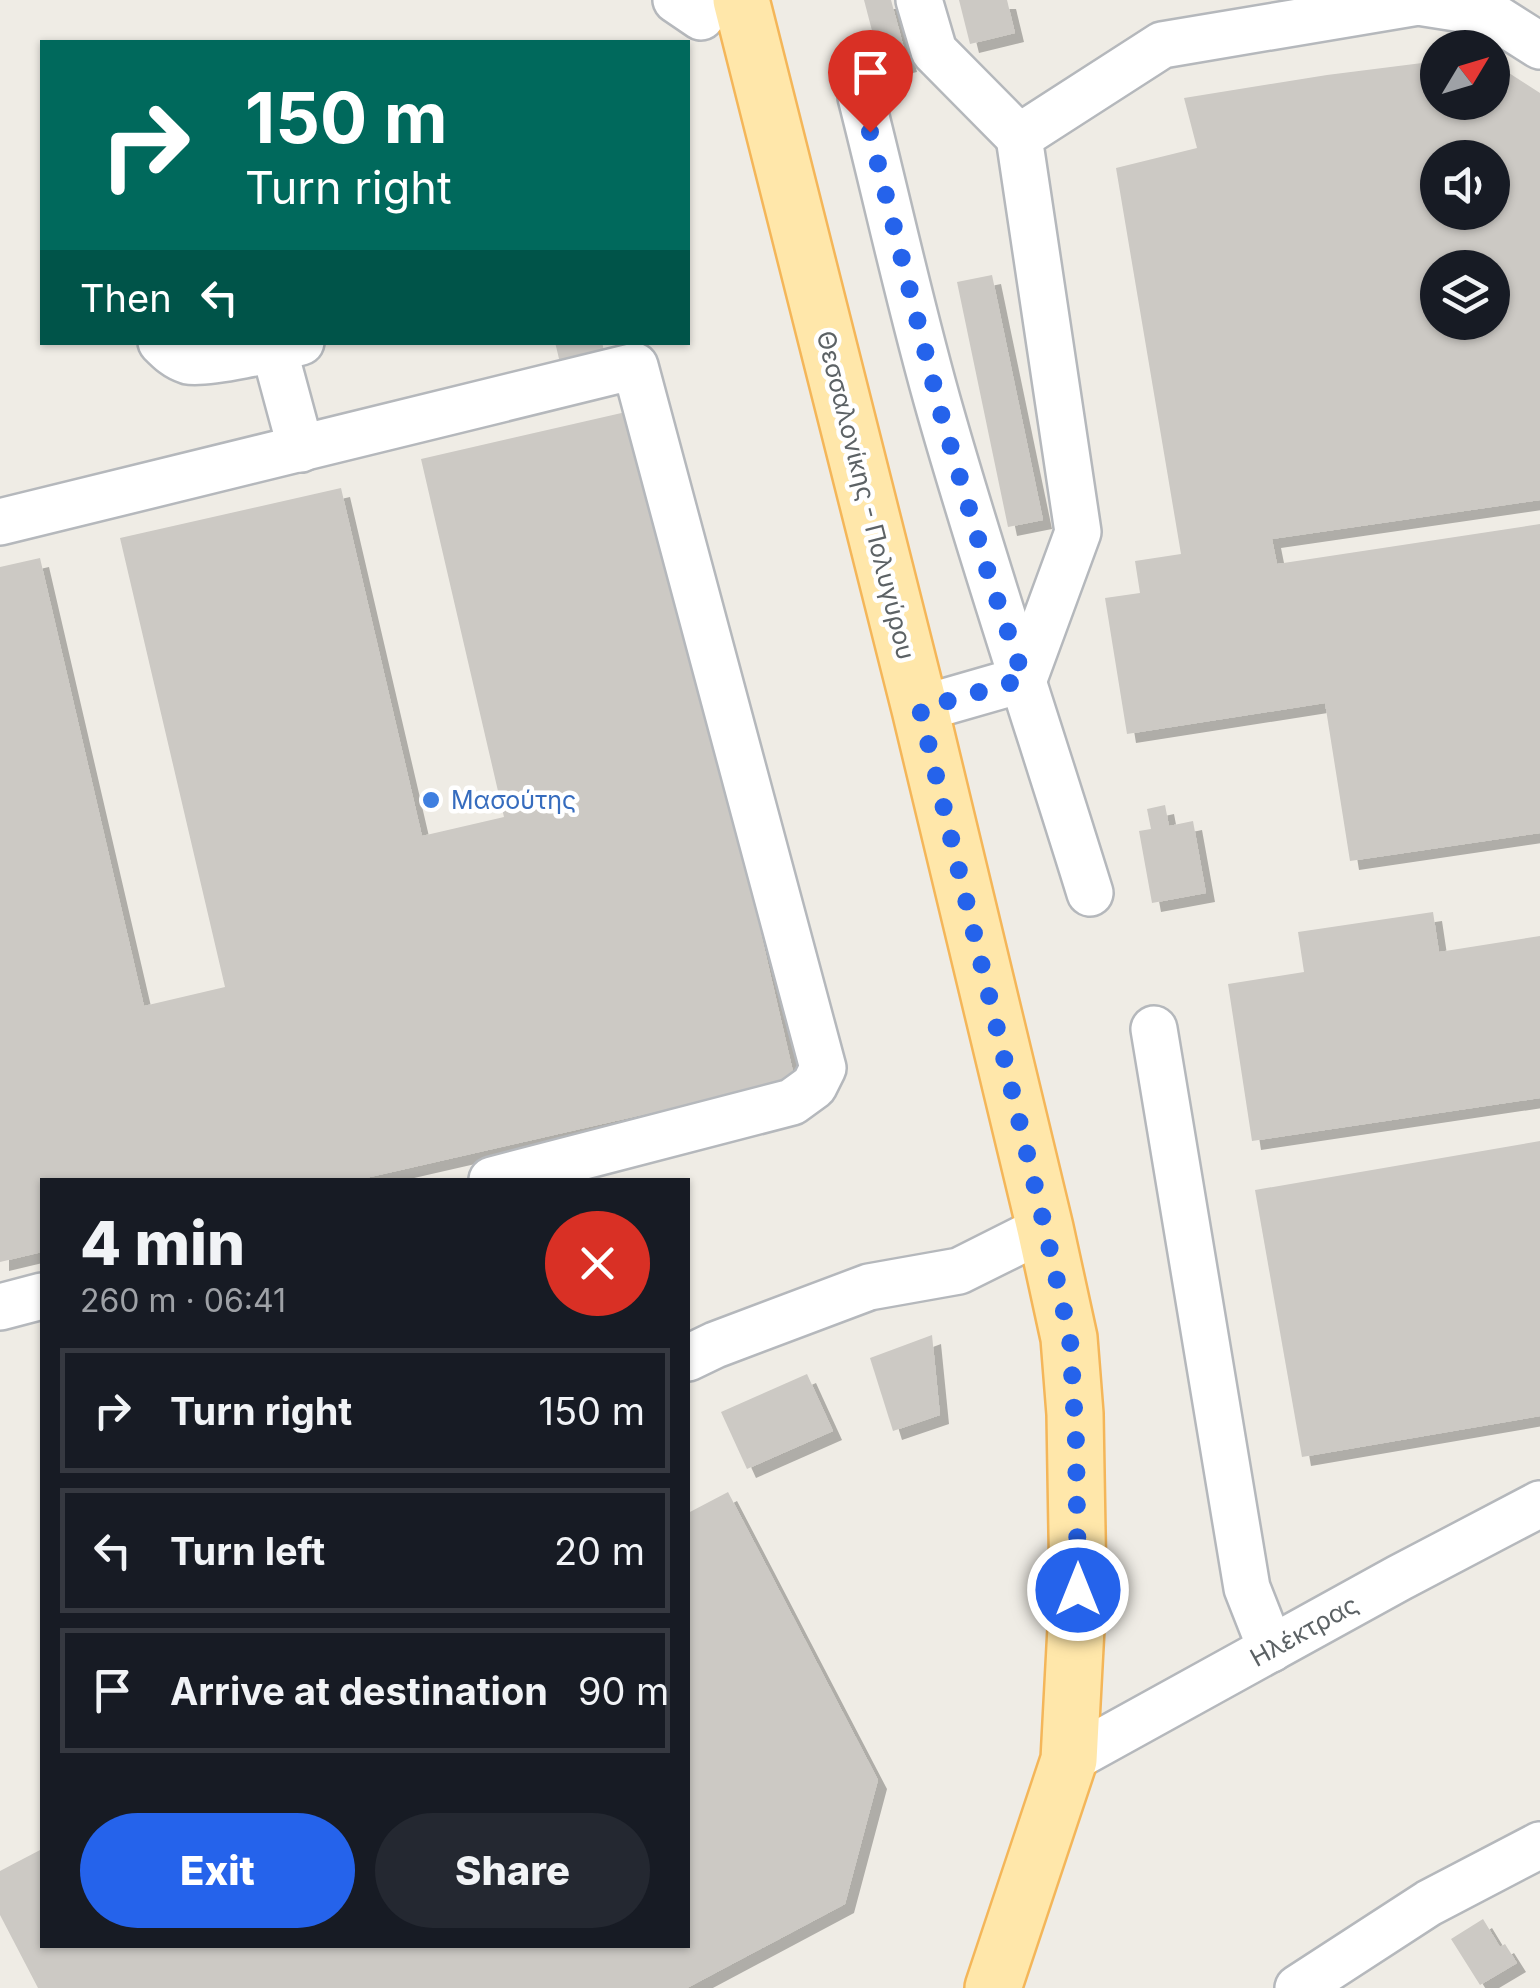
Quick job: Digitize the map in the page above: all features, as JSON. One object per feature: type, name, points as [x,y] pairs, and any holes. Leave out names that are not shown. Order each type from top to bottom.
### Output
[{"type":"main road","name":"Θεσσαλονίκης - Πολυγύρου","points":[[706,6],[754,54],[920,709],[1070,1338],[1078,1590],[1069,1760],[993,1988]]},
{"type":"street","points":[[754,54],[765,0]]},
{"type":"street","points":[[918,0],[934,52],[1019,137],[1078,532],[1024,679]]},
{"type":"street","points":[[1019,137],[1162,45],[1418,2],[1488,12],[1540,46]]},
{"type":"street","points":[[862,98],[940,410],[1090,893]]},
{"type":"street","points":[[165,345],[173,355],[192,362],[288,346],[301,449]]},
{"type":"street","points":[[0,522],[301,449],[632,354],[823,1068],[814,1086],[792,1102],[500,1178]]},
{"type":"street","points":[[920,709],[1024,679]]},
{"type":"street","points":[[1154,1029],[1247,1588],[1271,1649]]},
{"type":"street","points":[[690,1357],[868,1286],[959,1271],[1045,1228]]},
{"type":"street","points":[[0,1308],[40,1297]]},
{"type":"street","name":"Ηλέκτρας","points":[[1069,1760],[1540,1504]]},
{"type":"street","points":[[1298,1988],[1429,1903],[1540,1845]]},
{"type":"building","points":[[864,0],[891,0],[908,63],[882,69]]},
{"type":"building","points":[[959,0],[1007,0],[1015,33],[970,44]]},
{"type":"building","points":[[1420,63],[1420,120],[1510,120],[1510,74],[1540,93],[1540,500],[1272,539],[1277,564],[1540,524],[1540,833],[1350,861],[1325,703],[1127,734],[1105,598],[1140,593],[1135,561],[1181,554],[1116,168],[1197,148],[1184,98]]},
{"type":"building","points":[[992,275],[1043,520],[1008,527],[957,282]]},
{"type":"building","points":[[556,345],[603,345],[604,351],[560,363]]},
{"type":"building","points":[[639,409],[795,1080],[366,1178],[40,1178],[40,1252],[0,1262],[0,567],[40,558],[144,1006],[225,987],[120,538],[341,488],[422,836],[504,817],[421,459]]},
{"type":"building","points":[[1165,805],[1169,826],[1193,821],[1206,893],[1152,903],[1139,831],[1151,829],[1147,809]]},
{"type":"building","points":[[1433,912],[1439,952],[1540,936],[1540,1098],[1252,1141],[1228,984],[1304,972],[1298,932]]},
{"type":"building","points":[[1540,1141],[1540,1416],[1302,1457],[1255,1190]]},
{"type":"building","points":[[932,1335],[940,1415],[893,1431],[870,1358]]},
{"type":"building","points":[[807,1374],[833,1431],[747,1469],[721,1412]]},
{"type":"building","points":[[728,1492],[878,1780],[845,1904],[687,1988],[38,1988],[0,1915],[0,1871],[40,1850],[40,1948],[690,1948],[690,1512]]},
{"type":"building","points":[[1483,1919],[1500,1947],[1505,1944],[1517,1963],[1480,1985],[1451,1939]]},
{"type":"place","name":"Μασούτης","points":[[431,800]]},
{"type":"route","points":[[870,132],[940,410],[1024,679],[920,709],[1070,1338],[1078,1590]]}]
